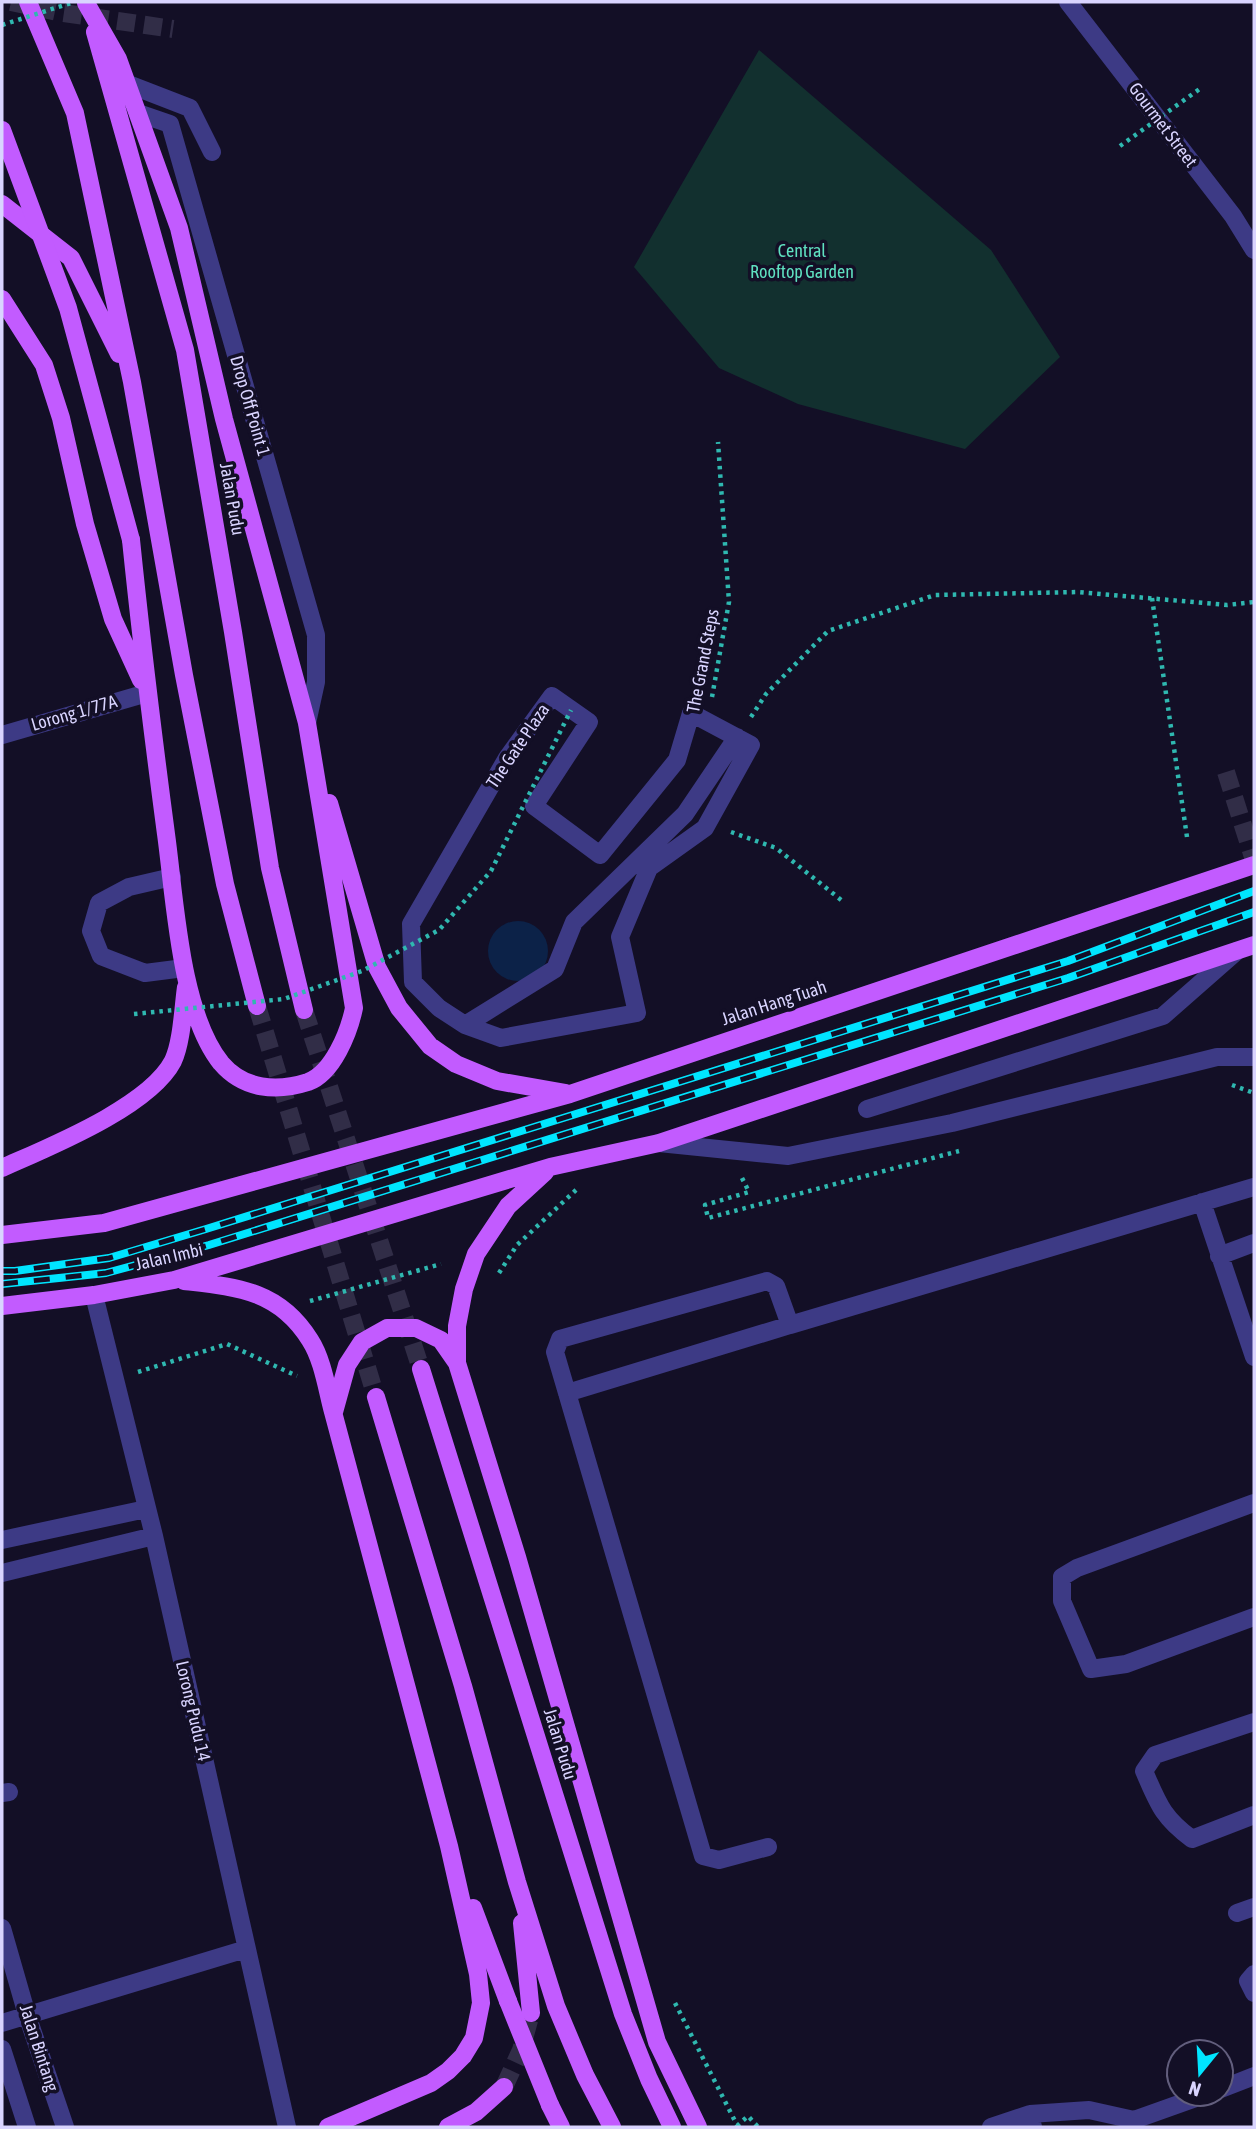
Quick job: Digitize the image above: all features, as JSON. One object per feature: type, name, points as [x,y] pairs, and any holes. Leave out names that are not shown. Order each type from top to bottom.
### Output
[{"type":"main road","points":[[28,2],[75,113],[132,382],[184,675],[223,871],[257,1006]]},
{"type":"main road","points":[[2,131],[68,308],[131,540],[147,693],[185,976],[207,1040],[222,1065],[264,1089],[289,1088],[313,1080],[329,1064],[350,1028],[354,1008],[307,723],[224,419],[179,228],[118,59],[82,2]]},
{"type":"main road","name":"Jalan Pudu","points":[[82,2],[117,106],[185,350],[270,868],[304,1010]]},
{"type":"main road","points":[[2,204],[71,258],[132,382]]},
{"type":"main road","points":[[2,299],[44,365],[61,418],[85,524],[113,620],[147,693]]},
{"type":"main road","points":[[315,774],[332,811],[377,967],[399,1009],[430,1046],[456,1064],[497,1081],[570,1094]]},
{"type":"main road","name":"Jalan Hang Tuah","points":[[2,1235],[104,1223],[570,1094],[1254,865]]},
{"type":"main road","points":[[698,2127],[657,2042],[521,1571],[457,1363],[457,1326],[464,1289],[476,1254],[508,1206],[550,1167],[659,1143],[1254,945]]},
{"type":"main road","points":[[2,1168],[69,1138],[116,1112],[159,1080],[174,1059],[185,976]]},
{"type":"main road","name":"Jalan Imbi","points":[[2,1306],[94,1295],[174,1280],[550,1167]]},
{"type":"main road","points":[[174,1280],[236,1286],[261,1295],[285,1312],[311,1342],[334,1412],[449,1846],[478,1974],[481,2003],[474,2038],[463,2056],[449,2071],[431,2083],[328,2127]]},
{"type":"main road","points":[[334,1412],[347,1365],[362,1342],[387,1328],[416,1328],[441,1340],[457,1363]]},
{"type":"main road","name":"Jalan Pudu","points":[[421,1369],[623,2014],[671,2127]]},
{"type":"main road","points":[[376,1397],[463,1686],[517,1882],[556,2006],[585,2075],[612,2127]]},
{"type":"main road","points":[[449,1846],[508,2001],[561,2127]]},
{"type":"main road","points":[[517,1882],[531,2014]]},
{"type":"main road","points":[[448,2127],[476,2112],[504,2087]]},
{"type":"street","name":"Gourmet Street","points":[[1068,2],[1233,216],[1254,250]]},
{"type":"street","points":[[128,84],[190,108],[212,152]]},
{"type":"street","name":"Drop Off Point 1","points":[[138,113],[170,124],[316,635],[316,682],[307,723]]},
{"type":"street","name":"Lorong 1/77A","points":[[2,735],[147,693]]},
{"type":"street","name":"The Gate Plaza","points":[[706,720],[691,713],[677,760],[600,855],[534,806],[589,722],[552,696],[507,758],[411,924],[413,982],[439,1008],[465,1025],[501,1038],[637,1013],[620,937],[649,868],[705,828],[708,823],[751,745],[737,737]]},
{"type":"street","points":[[465,1025],[555,969],[574,922],[685,814],[737,737],[706,720]]},
{"type":"street","points":[[609,889],[620,861]]},
{"type":"street","points":[[172,877],[129,887],[99,903],[91,931],[101,956],[145,973],[185,976]]},
{"type":"street","points":[[867,1109],[1163,1016],[1237,951]]},
{"type":"street","points":[[659,1143],[789,1156],[952,1123],[1217,1057],[1254,1057]]},
{"type":"street","points":[[567,1393],[1254,1187]]},
{"type":"street","points":[[1202,1202],[1254,1357]]},
{"type":"street","points":[[1219,1256],[1254,1243]]},
{"type":"street","points":[[768,1847],[719,1860],[703,1856],[555,1352],[560,1339],[768,1281],[776,1286],[790,1325]]},
{"type":"street","name":"Lorong Pudu 14","points":[[94,1295],[153,1536],[287,2127]]},
{"type":"street","points":[[1254,1503],[1207,1518],[1077,1568],[1062,1577],[1062,1601],[1091,1669],[1126,1664],[1254,1617]]},
{"type":"street","points":[[2,1540],[146,1509]]},
{"type":"street","points":[[2,1573],[153,1536]]},
{"type":"street","points":[[1254,1722],[1155,1755],[1144,1771],[1161,1811],[1175,1827],[1192,1839],[1254,1815]]},
{"type":"street","points":[[1237,1913],[1254,1907]]},
{"type":"street","name":"Jalan Bintang","points":[[2,1928],[27,2015],[65,2127]]},
{"type":"street","points":[[2,2022],[246,1949]]},
{"type":"street","points":[[1254,1974],[1248,1981],[1254,1993]]},
{"type":"street","name":"Jalan Bintang","points":[[2,2049],[27,2127]]},
{"type":"street","points":[[1235,2083],[1254,2076]]},
{"type":"street","points":[[991,2127],[1089,2110],[1134,2120],[1168,2108]]},
{"type":"path","points":[[2,25],[82,2]]},
{"type":"path","points":[[1121,146],[1200,88]]},
{"type":"path","name":"The Grand Steps","points":[[706,720],[714,691],[729,602],[718,442]]},
{"type":"path","points":[[737,737],[766,694],[828,631],[935,595],[1078,592],[1227,605],[1254,602]]},
{"type":"path","points":[[1152,598],[1187,837]]},
{"type":"path","points":[[134,1014],[284,999],[362,971],[439,930],[491,871],[571,710]]},
{"type":"path","points":[[708,823],[776,848],[845,903]]},
{"type":"path","points":[[1227,1083],[1254,1093]]},
{"type":"path","points":[[309,1302],[440,1264]]},
{"type":"path","points":[[137,1373],[227,1344],[307,1381]]},
{"type":"path","points":[[737,2126],[748,2116],[758,2127]]},
{"type":"green space","name":"Central Rooftop Garden","points":[[759,50],[991,250],[1060,357],[965,449],[798,404],[719,368],[634,267]]},
{"type":"water","points":[[518,921],[539,930],[548,951],[539,972],[518,981],[497,972],[488,951],[497,930]]},
{"type":"tunnel","points":[[11,2],[57,12],[173,29]]},
{"type":"tunnel","points":[[1226,772],[1254,860]]},
{"type":"tunnel","points":[[257,1006],[376,1397]]},
{"type":"tunnel","points":[[304,1010],[421,1369]]},
{"type":"tunnel","points":[[504,2087],[521,2050],[531,2013]]},
{"type":"railway","points":[[2,1271],[109,1258],[206,1229],[1068,961],[1254,891]]},
{"type":"railway","points":[[2,1284],[106,1273],[209,1245],[1068,978],[1254,912]]}]
